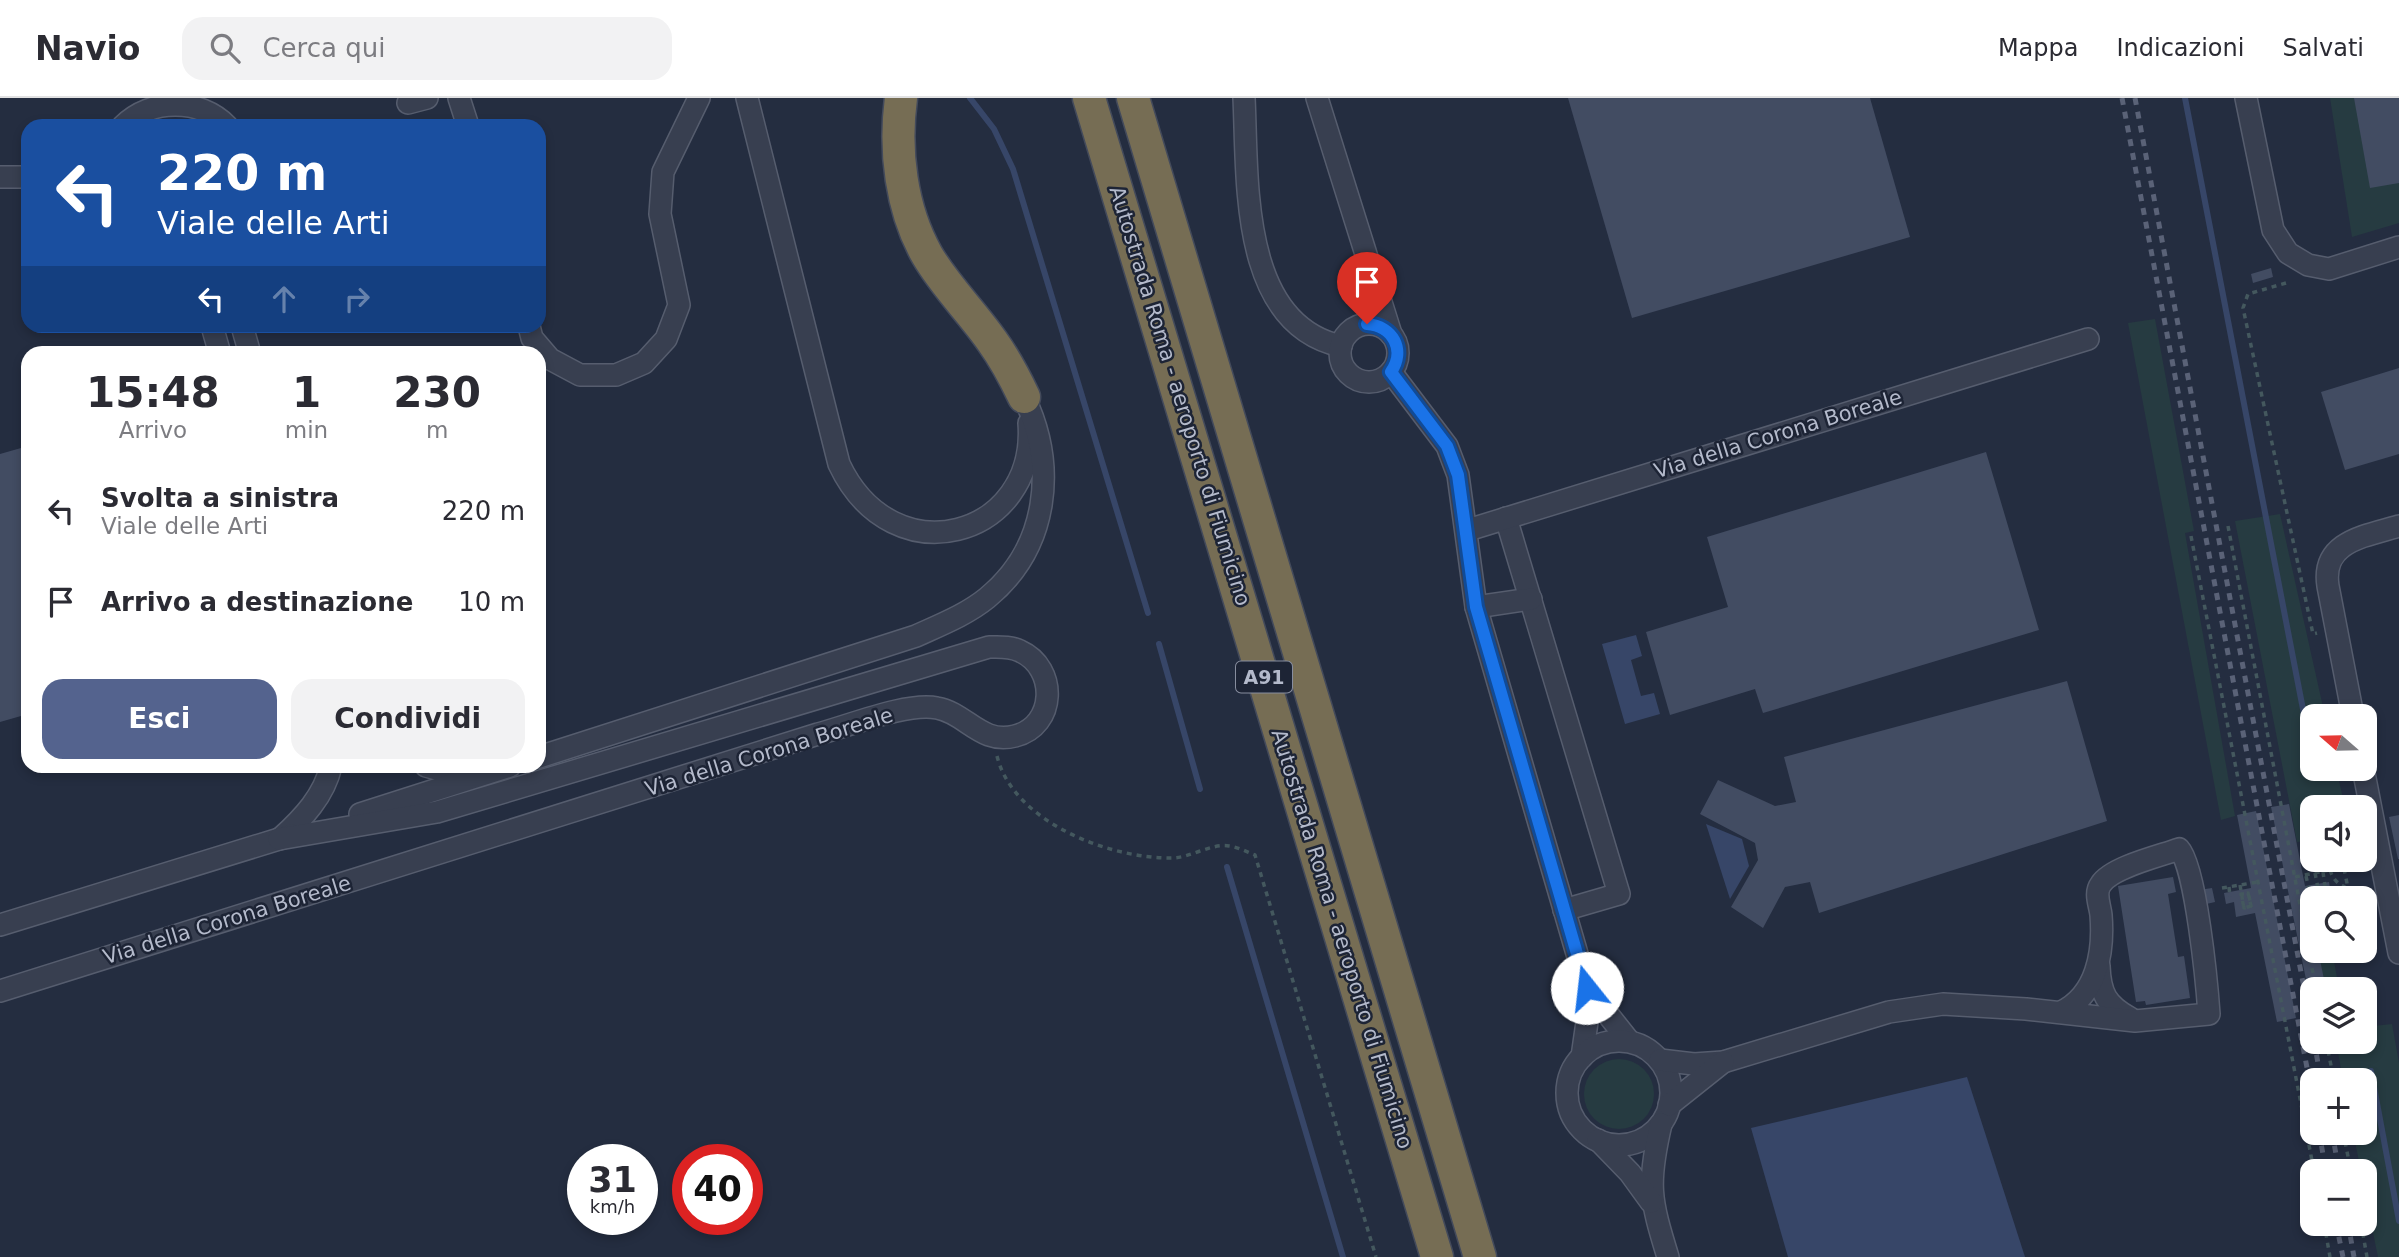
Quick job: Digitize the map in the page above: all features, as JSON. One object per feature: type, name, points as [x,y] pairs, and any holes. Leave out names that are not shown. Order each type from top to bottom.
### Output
[{"type":"highway","points":[[901,98],[899,156],[902,181],[916,230],[934,266],[991,340],[1024,397]]},
{"type":"highway","name":"Autostrada Roma - aeroporto di Fiumicino","points":[[1089,98],[1437,1257]]},
{"type":"highway","name":"Autostrada Roma - aeroporto di Fiumicino","points":[[1133,98],[1480,1257]]},
{"type":"street","points":[[459,98],[466,119]]},
{"type":"street","points":[[546,354],[580,375],[616,375],[644,363],[666,339],[679,305],[660,214],[663,172],[699,98]]},
{"type":"street","points":[[747,98],[839,464],[855,493],[866,506],[892,523],[934,535],[964,527],[992,512],[1013,488],[1026,460],[1030,428],[1024,397]]},
{"type":"street","points":[[1244,98],[1250,210],[1264,272],[1280,307],[1292,321],[1311,337],[1341,346]]},
{"type":"street","points":[[1317,98],[1391,334],[1398,357],[1391,372],[1374,382],[1355,379],[1342,365],[1341,346],[1350,331],[1367,324],[1376,325],[1391,334]]},
{"type":"street","points":[[2246,98],[2273,230],[2288,253],[2308,265],[2329,269],[2399,247]]},
{"type":"street","points":[[129,114],[163,102],[180,100],[203,107],[218,119]]},
{"type":"street","points":[[0,177],[21,177]]},
{"type":"street","name":"Via della Corona Boreale","points":[[1468,530],[2088,339]]},
{"type":"street","points":[[1391,372],[1447,446],[1462,490],[1476,607],[1587,988],[1588,1015],[1582,1056],[1569,1079],[1567,1097],[1577,1124],[1598,1140],[1630,1172],[1651,1202]]},
{"type":"street","points":[[546,755],[916,636],[969,611],[987,598],[1003,583],[1028,547],[1042,505],[1044,460],[1037,428],[1024,397]]},
{"type":"street","points":[[1506,518],[1619,894],[1564,910]]},
{"type":"street","points":[[2351,704],[2327,578],[2333,556],[2347,542],[2399,526]]},
{"type":"street","points":[[1476,607],[1531,599]]},
{"type":"street","name":"Via della Corona Boreale","points":[[0,991],[818,734],[902,712],[941,709],[981,733],[993,737],[1013,737],[1032,728],[1045,710],[1048,700],[1046,681],[1028,655],[1007,647],[989,647],[437,812],[279,839]]},
{"type":"street","points":[[279,839],[299,822],[314,803],[328,773]]},
{"type":"street","points":[[451,773],[472,779]]},
{"type":"street","name":"Via della Corona Boreale","points":[[0,925],[490,773]]},
{"type":"street","points":[[2365,781],[2399,953]]},
{"type":"street","points":[[1660,1060],[1694,1064],[1723,1062],[1889,1012],[1929,1006],[1991,1006],[2135,1021],[2209,1014],[2190,880],[2185,855],[2179,849],[2123,869],[2101,883],[2097,892],[2101,917],[2099,960],[2103,997],[2112,1009],[2135,1021]]},
{"type":"street","points":[[2061,1012],[2077,1004],[2088,988],[2099,960]]},
{"type":"street","points":[[1587,988],[1629,1041]]},
{"type":"street","points":[[1582,1056],[1606,1042],[1629,1041],[1650,1050],[1660,1060],[1670,1083],[1665,1115],[1651,1165],[1651,1202],[1668,1257]]},
{"type":"street","points":[[1598,1140],[1615,1144],[1633,1143],[1723,1062]]},
{"type":"path","points":[[2286,283],[2248,294],[2243,308],[2313,634],[2337,629]]},
{"type":"path","points":[[2228,526],[2314,977]]},
{"type":"path","points":[[2192,536],[2312,1159]]},
{"type":"path","points":[[993,737],[1008,785],[1032,809],[1066,831],[1126,853],[1173,858],[1227,845],[1255,855],[1376,1257]]},
{"type":"path","points":[[2295,877],[2323,872],[2325,886]]},
{"type":"path","points":[[2330,872],[2332,878],[2344,886]]},
{"type":"path","points":[[2315,873],[2318,886]]},
{"type":"path","points":[[2306,876],[2308,886]]},
{"type":"path","points":[[2222,888],[2258,882]]},
{"type":"path","points":[[2240,885],[2244,908],[2251,906]]},
{"type":"path","points":[[2247,886],[2251,906]]},
{"type":"path","points":[[2229,887],[2230,897]]},
{"type":"path","points":[[2377,890],[2386,889]]},
{"type":"path","points":[[2244,894],[2241,894],[2244,908],[2251,906]]},
{"type":"path","points":[[2326,1236],[2330,1257]]},
{"type":"path","points":[[2363,1236],[2367,1257]]},
{"type":"green space","points":[[2330,98],[2399,98],[2399,223],[2352,237]]},
{"type":"green space","points":[[2155,319],[2194,531],[2185,533],[2235,816],[2221,820],[2128,323]]},
{"type":"green space","points":[[2280,514],[2322,704],[2300,704],[2300,781],[2339,781],[2342,795],[2300,795],[2300,842],[2297,842],[2235,521]]},
{"type":"green space","points":[[2320,963],[2334,963],[2337,977],[2323,977]]},
{"type":"green space","points":[[2392,1024],[2399,1063],[2399,1257],[2378,1257],[2374,1236],[2377,1236],[2377,1159],[2359,1159],[2356,1145],[2377,1145],[2377,1068],[2341,1068],[2338,1054],[2377,1054],[2377,1026]]},
{"type":"green space","points":[[1619,1059],[1644,1069],[1654,1094],[1644,1119],[1619,1129],[1594,1119],[1584,1094],[1594,1069]]},
{"type":"water","points":[[1636,635],[1642,656],[1631,660],[1641,696],[1654,693],[1660,714],[1625,724],[1602,644]]},
{"type":"water","points":[[1706,824],[1742,839],[1749,866],[1730,899]]},
{"type":"water","points":[[1967,1077],[2025,1257],[1788,1257],[1751,1128]]},
{"type":"building","points":[[1568,98],[1870,98],[1910,237],[1632,318]]},
{"type":"building","points":[[2354,98],[2399,98],[2399,183],[2370,188]]},
{"type":"building","points":[[2271,268],[2273,277],[2253,283],[2251,274]]},
{"type":"building","points":[[2399,368],[2399,454],[2345,470],[2321,392]]},
{"type":"building","points":[[21,448],[21,716],[0,722],[0,454]]},
{"type":"building","points":[[1986,452],[2039,630],[1763,713],[1755,689],[1670,715],[1646,632],[1728,607],[1707,537]]},
{"type":"building","points":[[2067,681],[2107,821],[1819,913],[1810,882],[1785,887],[1763,928],[1731,907],[1758,860],[1755,843],[1700,814],[1718,780],[1775,806],[1796,802],[1784,757]]},
{"type":"building","points":[[2289,804],[2300,872],[2302,872],[2305,886],[2300,886],[2300,950],[2271,807]]},
{"type":"building","points":[[2256,811],[2296,1018],[2277,1022],[2255,913],[2236,917],[2234,902],[2226,904],[2224,893],[2251,888],[2237,815]]},
{"type":"building","points":[[2399,815],[2399,859],[2398,859],[2389,817]]},
{"type":"building","points":[[2173,877],[2176,892],[2168,894],[2178,957],[2184,956],[2190,998],[2146,1005],[2145,1001],[2136,1002],[2118,886]]},
{"type":"building","points":[[2329,882],[2330,886],[2305,886]]},
{"type":"building","points":[[2212,888],[2215,902],[2202,905],[2199,890]]},
{"type":"building","points":[[2303,963],[2321,963],[2324,977],[2306,977]]},
{"type":"waterway","points":[[970,98],[994,129],[1013,169],[1148,613]]},
{"type":"waterway","points":[[2185,98],[2302,704]]},
{"type":"waterway","points":[[1159,644],[1200,789]]},
{"type":"waterway","points":[[1227,867],[1343,1257]]},
{"type":"waterway","points":[[2377,1103],[2399,1221]]},
{"type":"railway","points":[[2122,98],[2307,1068]]},
{"type":"railway","points":[[2135,98],[2302,977]]},
{"type":"railway","points":[[2316,1054],[2319,1068]]},
{"type":"railway","points":[[2321,1145],[2324,1159]]},
{"type":"railway","points":[[2334,1145],[2337,1159]]},
{"type":"railway","points":[[2339,1236],[2343,1257]]},
{"type":"railway","points":[[2350,1236],[2354,1257]]},
{"type":"route","points":[[1367,324],[1384,328],[1391,334],[1398,349],[1398,357],[1391,372],[1447,446],[1458,475],[1465,505],[1476,607],[1587,988]]}]
